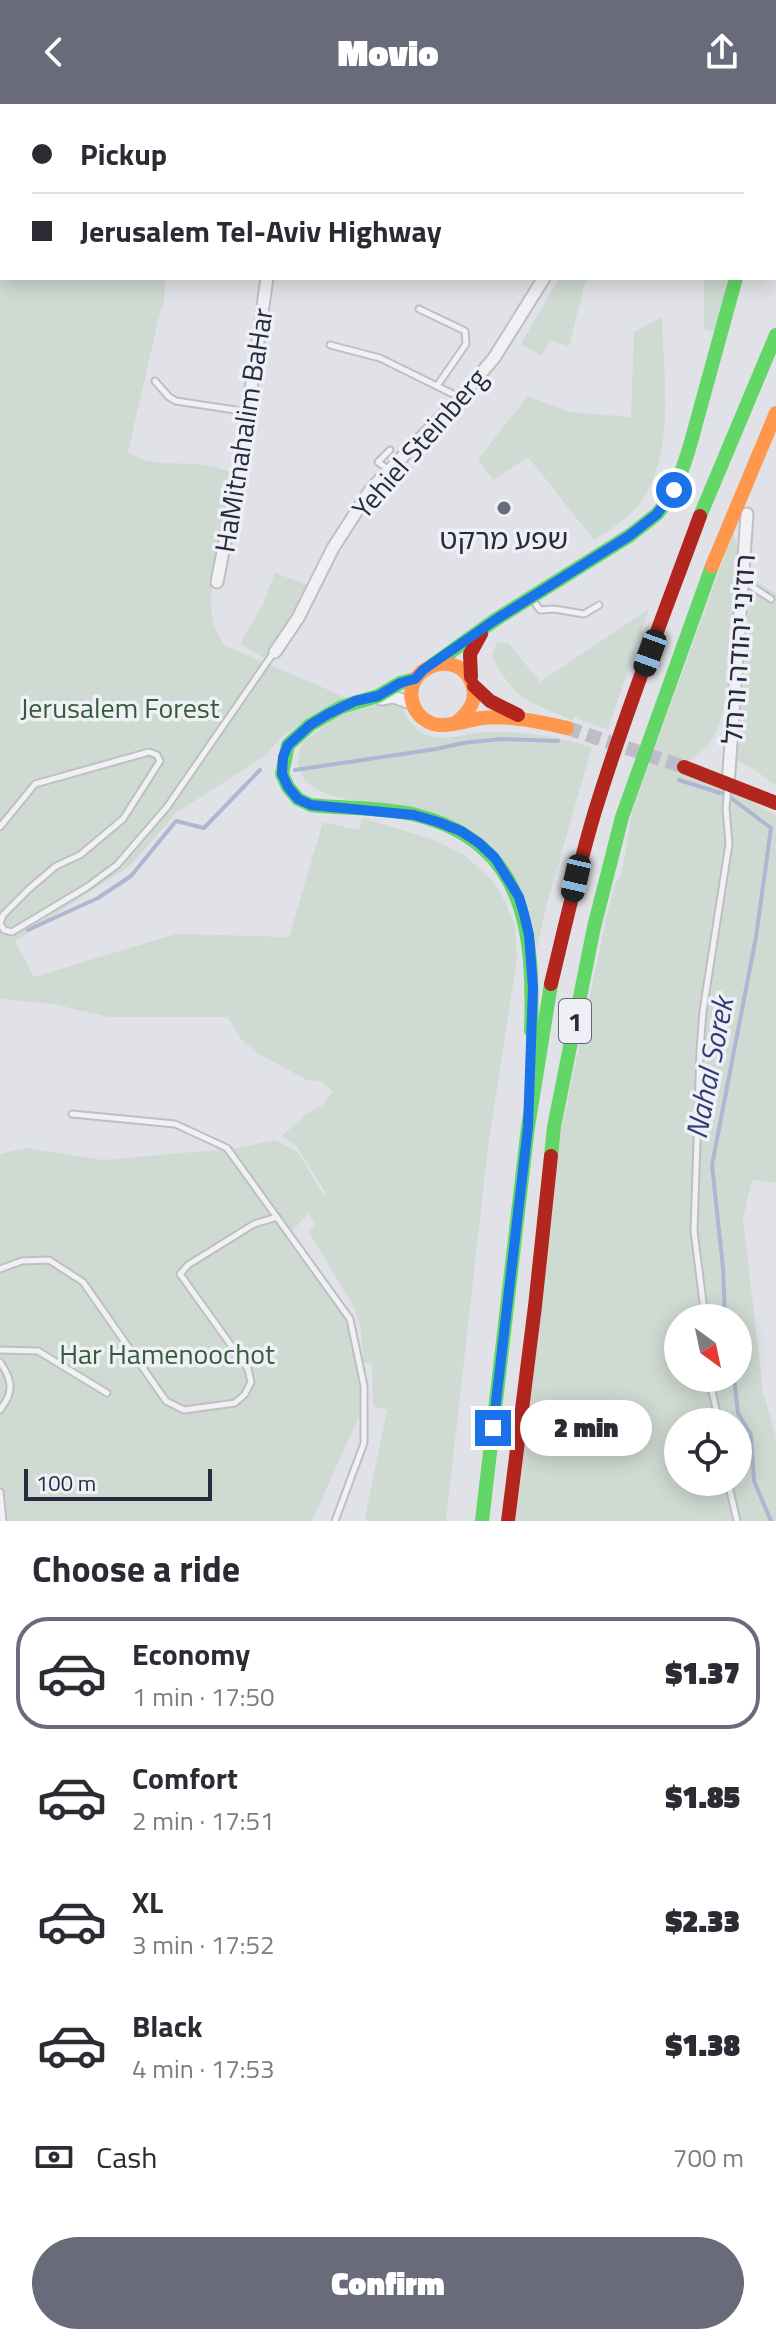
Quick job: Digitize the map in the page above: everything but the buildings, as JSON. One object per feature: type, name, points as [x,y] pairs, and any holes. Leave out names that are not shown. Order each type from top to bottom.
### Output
[{"type":"main road","points":[[567,728],[496,717],[446,725],[433,724],[421,716],[413,704],[415,679],[423,670],[495,620],[629,536],[657,514],[669,499],[686,461],[735,280]]},
{"type":"main road","name":"1","points":[[482,1521],[528,1127],[548,996],[576,878],[596,809],[704,506],[776,335]]},
{"type":"main road","name":"1","points":[[508,1521],[554,1127],[594,927],[622,817],[722,539],[776,413]]},
{"type":"main road","points":[[456,723],[472,706],[473,684],[468,666],[471,649],[495,620]]},
{"type":"main road","points":[[431,666],[445,663],[455,665],[467,673],[473,684],[495,705],[533,721]]},
{"type":"main road","points":[[415,679],[400,683],[378,696],[341,707],[310,725],[288,745],[283,757],[282,774],[298,799],[311,805],[414,815],[438,822],[479,843],[495,858],[519,897],[529,935],[533,988],[528,1127]]},
{"type":"main road","points":[[684,767],[776,803]]},
{"type":"street","name":"HaMitnahalim BaHar","points":[[217,582],[248,412],[267,280]]},
{"type":"street","name":"Yehiel Steinberg","points":[[275,652],[298,618],[333,548],[371,489],[460,398],[494,358],[543,280]]},
{"type":"street","name":"רוז'ני יהודה ורחל","points":[[728,785],[747,514]]},
{"type":"street","points":[[298,799],[300,793],[293,783],[289,766],[292,749],[305,734],[365,702],[394,697],[413,704]]},
{"type":"lane","points":[[419,309],[465,331],[466,344],[437,386]]},
{"type":"lane","points":[[330,345],[380,358],[460,398]]},
{"type":"lane","points":[[155,381],[176,401],[248,412]]},
{"type":"lane","points":[[389,470],[378,462],[390,450]]},
{"type":"lane","points":[[743,581],[771,599]]},
{"type":"lane","points":[[531,598],[540,610],[584,614],[599,605]]},
{"type":"lane","points":[[0,827],[35,784],[149,752],[157,755],[160,761],[123,819],[80,855],[56,866],[3,915],[0,924],[4,930],[12,932],[87,887],[117,865],[167,807],[275,652]]},
{"type":"lane","points":[[703,1304],[694,1231],[700,1050],[703,1011],[729,844],[728,785]]},
{"type":"lane","points":[[72,1114],[175,1124],[227,1148],[350,1319],[364,1386],[364,1443],[335,1521]]},
{"type":"lane","points":[[0,1269],[22,1261],[49,1260],[83,1282],[166,1401],[184,1410],[235,1403],[245,1394],[251,1382],[248,1369],[180,1274],[188,1265],[254,1224],[277,1217]]},
{"type":"lane","points":[[0,1350],[38,1351],[107,1393]]},
{"type":"lane","points":[[0,1362],[8,1374],[11,1393],[0,1410]]},
{"type":"lane","points":[[0,1492],[3,1521]]},
{"type":"lane","points":[[731,1496],[737,1521]]},
{"type":"green space","name":"Jerusalem Forest","points":[[0,280],[166,280],[163,308],[128,452],[153,462],[202,465],[236,473],[212,585],[212,616],[216,631],[224,645],[345,697],[311,716],[283,736],[266,755],[176,813],[131,865],[15,941],[34,977],[176,934],[289,937],[323,822],[359,830],[362,818],[432,839],[464,855],[491,879],[505,901],[515,926],[517,959],[488,1147],[446,1521],[368,1521],[365,1517],[387,1410],[373,1406],[372,1364],[363,1362],[361,1329],[354,1307],[308,1231],[315,1225],[308,1213],[288,1236],[354,1323],[361,1412],[312,1521],[0,1521],[0,1154],[26,1148],[103,1160],[238,1148],[275,1140],[298,1152],[324,1196],[326,1194],[296,1145],[282,1136],[306,1114],[324,1104],[333,1091],[321,1082],[307,1080],[257,1053],[240,1038],[228,1017],[108,1017],[53,1004],[0,999]]},
{"type":"green space","points":[[558,280],[587,280],[569,346],[549,340],[542,356],[521,344]]},
{"type":"green space","points":[[704,280],[728,280],[716,332],[704,329]]},
{"type":"green space","points":[[662,317],[664,435],[653,480],[632,512],[594,540],[528,457],[493,480],[478,459],[528,396],[570,412],[631,417],[634,332]]},
{"type":"green space","points":[[733,533],[739,550],[740,571],[725,702],[710,742],[686,764],[734,782],[762,808],[776,815],[776,1183],[752,1180],[743,1218],[763,1391],[776,1437],[776,1521],[516,1521],[561,1132],[606,919],[614,886],[622,873],[632,812]]},
{"type":"green space","points":[[275,573],[308,585],[290,620],[264,658],[240,644],[262,606]]},
{"type":"green space","points":[[751,578],[776,594],[776,786],[737,760]]},
{"type":"green space","points":[[649,609],[608,729],[582,721],[576,715],[572,720],[524,698],[508,682],[492,656],[497,642],[509,643],[540,682]]},
{"type":"green space","points":[[399,700],[410,722],[430,736],[444,738],[479,732],[513,732],[592,747],[537,948],[523,894],[443,826],[424,813],[340,798],[319,790],[305,780],[298,764],[303,742],[341,714]]},
{"type":"waterway","points":[[295,770],[463,743],[501,739],[558,741]]},
{"type":"waterway","points":[[28,930],[98,898],[131,876],[176,821],[204,828],[260,770]]},
{"type":"waterway","name":"Nahal Sorek","points":[[679,780],[727,795],[771,828],[756,937],[712,1165],[724,1304]]},
{"type":"waterway","name":"Nahal Sorek","points":[[736,1392],[738,1413],[751,1435],[754,1481],[771,1521]]},
{"type":"tunnel","points":[[567,728],[684,767]]},
{"type":"traffic: fast","points":[[431,666],[495,620],[629,536],[657,514],[669,499],[689,449],[735,280]]},
{"type":"traffic: fast","points":[[700,516],[776,335]]},
{"type":"traffic: fast","points":[[551,1156],[554,1127],[594,927],[622,817],[712,566]]},
{"type":"traffic: fast","points":[[415,679],[400,683],[378,696],[341,707],[310,725],[288,745],[282,774],[298,799],[311,805],[416,815],[453,828],[481,847],[502,870],[516,897],[525,927],[530,960],[531,1031]]},
{"type":"traffic: fast","points":[[482,1521],[528,1127],[551,984]]},
{"type":"traffic: slow","points":[[712,566],[776,413]]},
{"type":"traffic: slow","points":[[456,723],[472,703],[473,687],[466,674],[456,666],[444,664],[421,672],[411,694],[415,709],[428,722],[445,725],[503,717],[567,728]]},
{"type":"traffic: jam","points":[[551,984],[595,811],[700,516]]},
{"type":"traffic: jam","points":[[471,677],[470,654],[481,634]]},
{"type":"traffic: jam","points":[[474,686],[490,701],[518,715]]},
{"type":"traffic: jam","points":[[684,767],[776,803]]},
{"type":"traffic: jam","points":[[508,1521],[551,1156]]},
{"type":"place","name":"שפע מרקט","points":[[504,508]]},
{"type":"route","points":[[493,1428],[528,1127],[532,961],[519,897],[495,858],[461,831],[414,815],[311,805],[298,799],[282,774],[283,757],[288,745],[310,725],[355,701],[378,696],[400,683],[415,679],[423,670],[495,620],[629,536],[657,514],[674,490]]},
{"type":"park label","name":"Har Hamenoochot","points":[[167,1353]]}]
